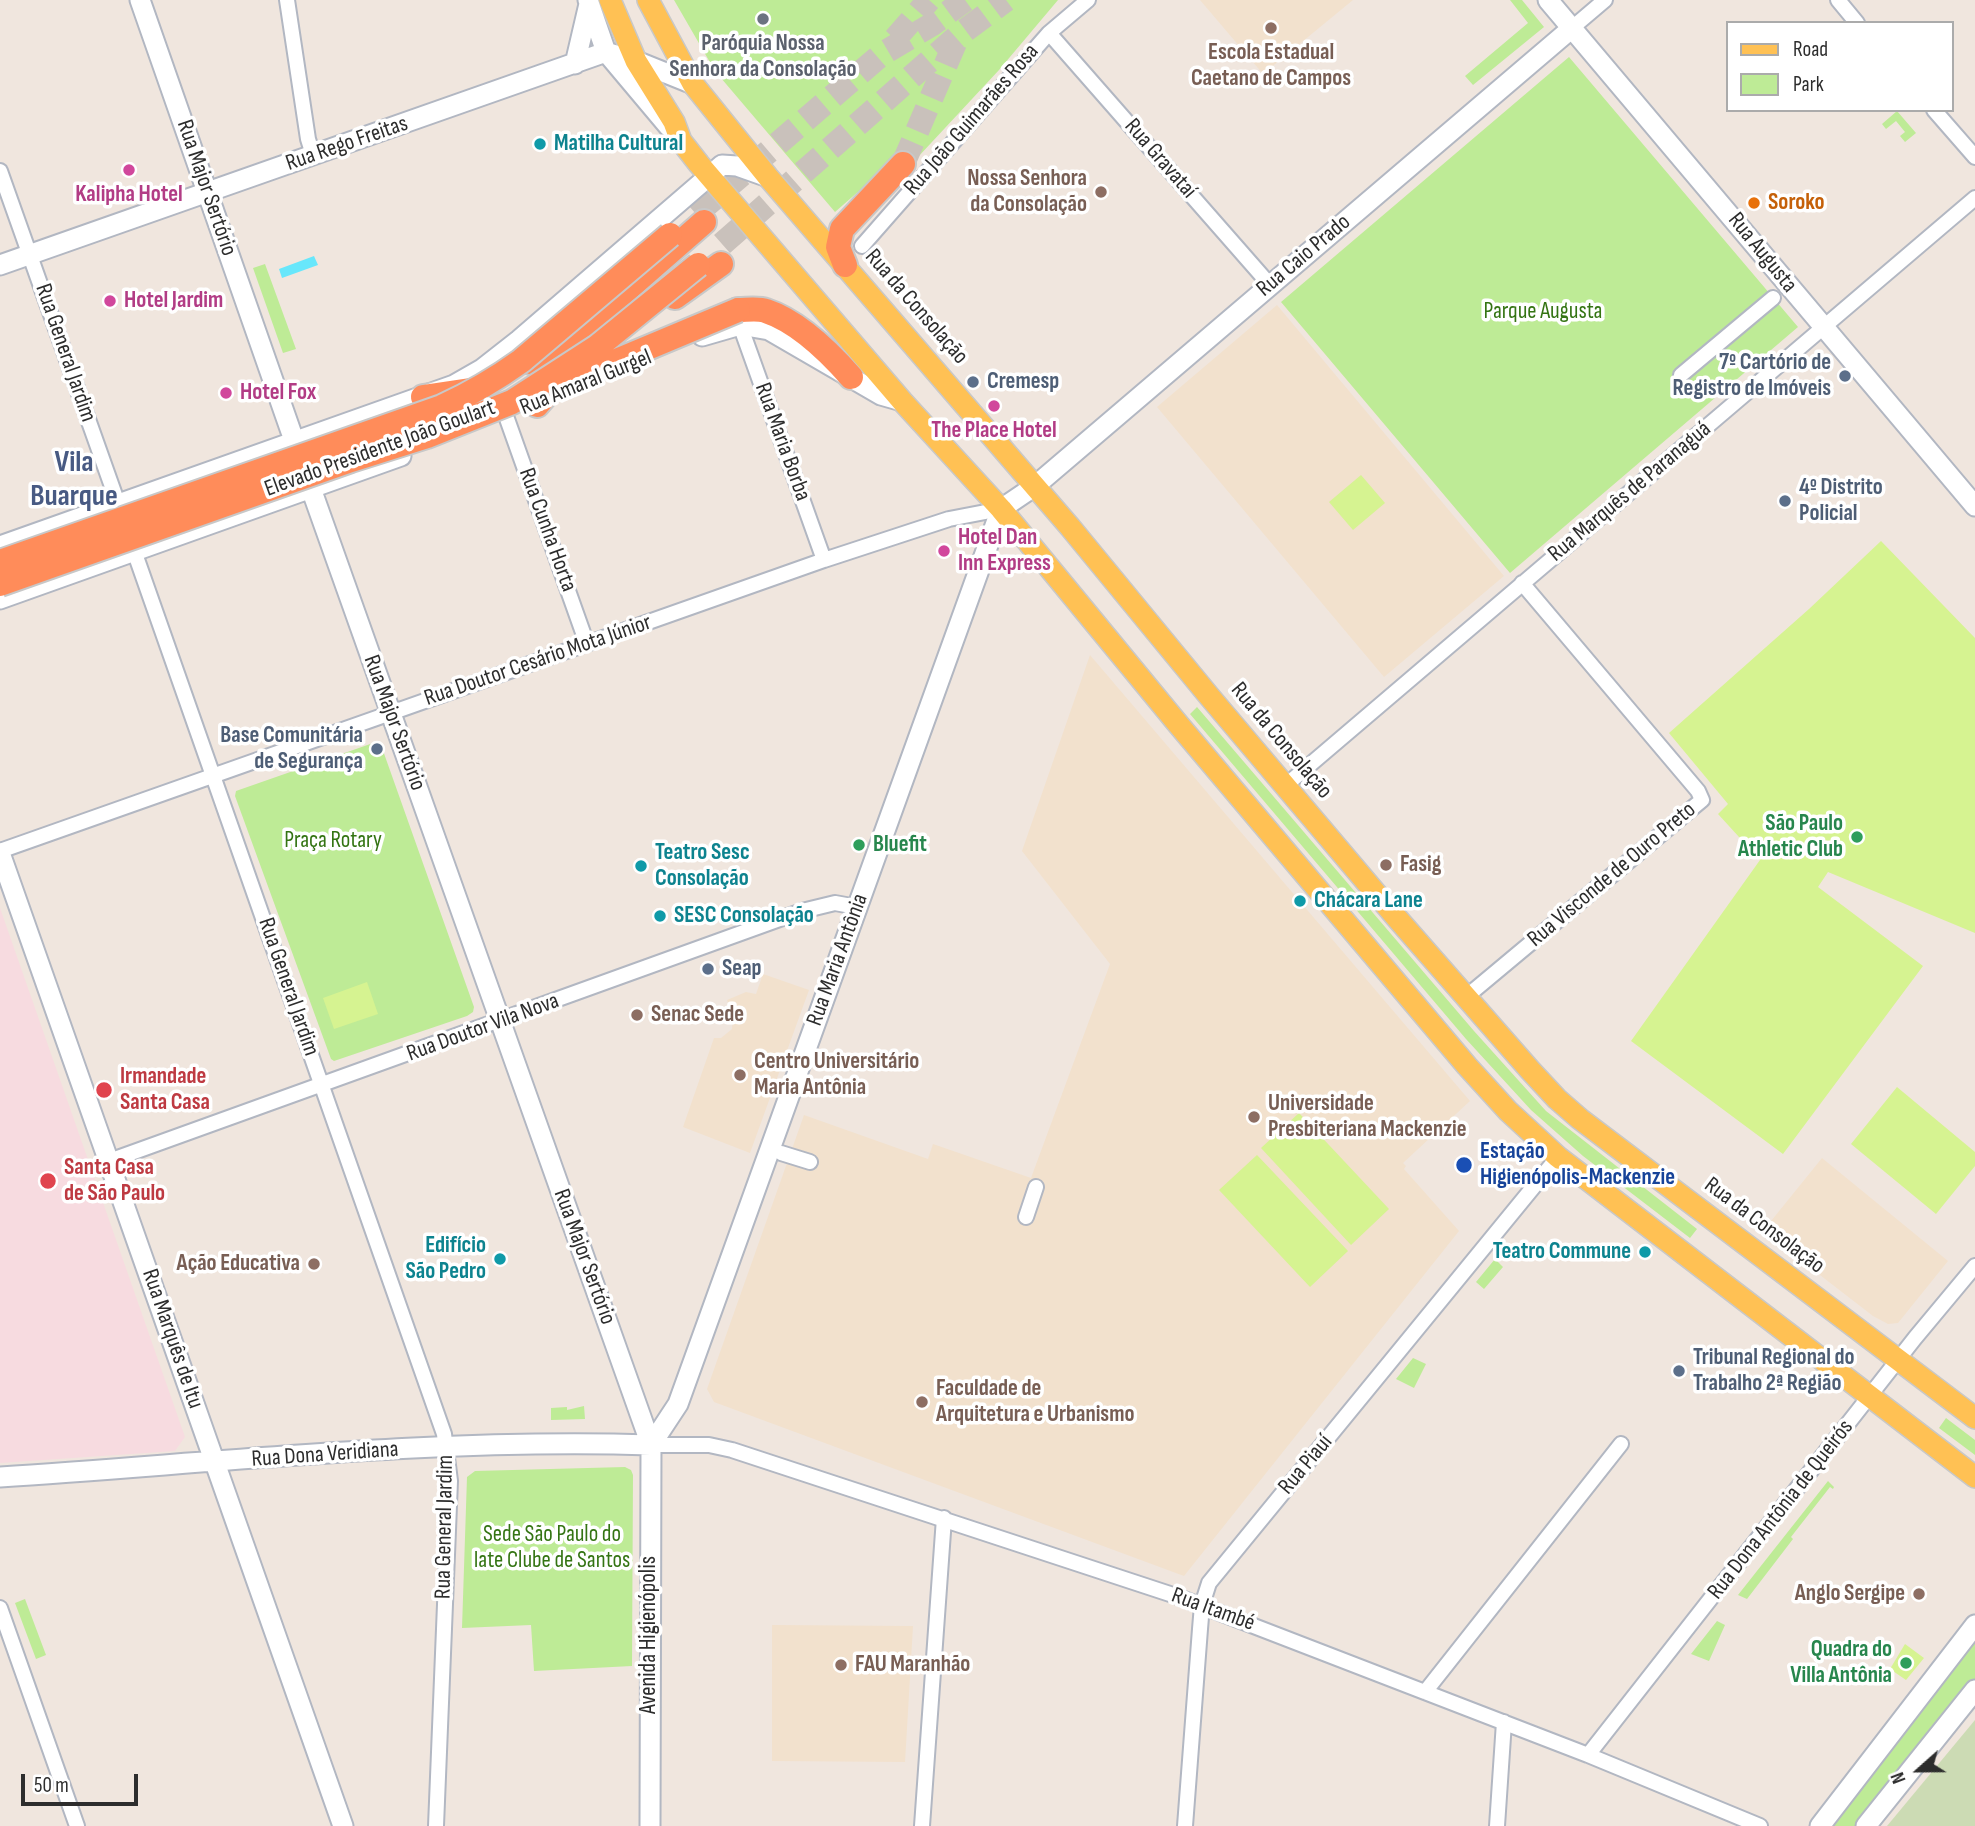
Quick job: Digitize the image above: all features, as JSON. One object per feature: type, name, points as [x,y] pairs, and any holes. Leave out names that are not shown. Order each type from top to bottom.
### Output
[{"type":"highway","points":[[845,265],[838,247],[842,229],[903,164]]},
{"type":"highway","name":"Elevado Presidente João Goulart","points":[[0,562],[462,398],[496,379],[521,361],[670,235],[700,218],[575,335],[510,375],[465,392],[423,397]]},
{"type":"highway","name":"Elevado Presidente João Goulart","points":[[0,584],[338,464],[518,408],[714,258]]},
{"type":"highway","points":[[518,408],[559,385],[764,310],[800,330],[835,359],[851,377]]},
{"type":"main road","name":"Rua da Consolação","points":[[648,0],[693,84],[768,177],[1034,486],[1285,786],[1543,1084],[1580,1119],[1975,1418]]},
{"type":"main road","points":[[596,1],[674,122],[681,141],[709,176],[902,401],[1001,509],[1170,714],[1508,1111],[1558,1157],[1975,1477]]},
{"type":"street","name":"Rua Major Sertório","points":[[140,0],[294,443],[651,1445]]},
{"type":"street","points":[[287,0],[308,139],[313,156]]},
{"type":"street","name":"Rua João Guimarães Rosa","points":[[862,246],[1049,33],[1088,0]]},
{"type":"street","name":"Rua Augusta","points":[[1548,0],[1975,506]]},
{"type":"street","name":"Rua Caio Prado","points":[[1001,509],[1034,486],[1605,0]]},
{"type":"street","points":[[1838,0],[1855,21]]},
{"type":"street","points":[[596,1],[606,52],[681,141]]},
{"type":"street","points":[[575,64],[596,1]]},
{"type":"street","name":"Rua Gravataí","points":[[1049,33],[1270,285]]},
{"type":"street","name":"Rua Rego Freitas","points":[[0,265],[606,52]]},
{"type":"street","points":[[606,52],[693,84]]},
{"type":"street","points":[[1936,112],[1975,157]]},
{"type":"street","points":[[0,546],[454,385],[482,369],[519,340],[722,165],[737,166],[768,177]]},
{"type":"street","name":"Rua General Jardim","points":[[0,171],[447,1447],[450,1481],[436,1826]]},
{"type":"street","name":"Rua Marquês de Paranaguá","points":[[1285,786],[1975,198]]},
{"type":"street","points":[[1681,375],[1773,298]]},
{"type":"street","name":"Rua Maria Borba","points":[[739,317],[824,560]]},
{"type":"street","points":[[851,377],[881,395],[902,401]]},
{"type":"street","name":"Rua Amaral Gurgel","points":[[0,599],[311,489],[518,408]]},
{"type":"street","name":"Rua Cunha Horta","points":[[518,408],[587,644]]},
{"type":"street","name":"Rua Doutor Cesário Mota Júnior","points":[[0,852],[824,560],[949,519],[1001,509]]},
{"type":"street","name":"Rua Maria Antônia","points":[[651,1445],[673,1414],[1001,509]]},
{"type":"street","name":"Rua Visconde de Ouro Preto","points":[[1466,997],[1702,800],[1698,791],[1522,583]]},
{"type":"street","name":"Rua Marquês de Itu","points":[[0,852],[343,1826]]},
{"type":"street","name":"Rua Doutor Vila Nova","points":[[109,1161],[802,911],[835,903],[857,907]]},
{"type":"street","points":[[781,1153],[810,1162]]},
{"type":"street","name":"Rua Piauí","points":[[1185,1826],[1202,1605],[1209,1584],[1216,1572],[1558,1157]]},
{"type":"street","points":[[1026,1217],[1036,1187]]},
{"type":"street","name":"Rua Dona Antônia de Queirós","points":[[1588,1755],[1975,1266]]},
{"type":"street","points":[[639,1410],[657,1419],[673,1414]]},
{"type":"street","points":[[1425,1692],[1621,1444]]},
{"type":"street","name":"Rua Dona Veridiana","points":[[0,1478],[447,1447],[651,1445]]},
{"type":"street","name":"Rua Itambé","points":[[651,1445],[709,1445],[732,1450],[1202,1605],[1588,1755],[1760,1826]]},
{"type":"street","name":"Avenida Higienópolis","points":[[650,1826],[651,1445]]},
{"type":"street","points":[[922,1826],[944,1518]]},
{"type":"street","points":[[0,1608],[77,1826]]},
{"type":"street","points":[[1820,1826],[1975,1626]]},
{"type":"street","points":[[1866,1826],[1975,1690]]},
{"type":"street","points":[[1497,1826],[1504,1722]]},
{"type":"shaded area","name":"Escola Estadual Caetano de Campos","points":[[1200,0],[1353,0],[1263,74]]},
{"type":"shaded area","points":[[1277,305],[1504,576],[1384,677],[1157,407]]},
{"type":"shaded area","name":"Universidade Presbiteriana Mackenzie","points":[[1090,655],[1470,1101],[1403,1163],[1406,1166],[1404,1169],[1459,1231],[1184,1576],[714,1402],[707,1389],[804,1115],[928,1159],[933,1144],[1031,1178],[1110,964],[1022,851]]},
{"type":"shaded area","name":"Santa Casa de São Paulo","points":[[0,908],[185,1437],[175,1451],[0,1463]]},
{"type":"shaded area","name":"Centro Universitário Maria Antônia","points":[[763,974],[809,990],[750,1153],[683,1127],[714,1038],[721,1038],[732,1029],[733,1016],[727,1000],[746,992],[756,994]]},
{"type":"shaded area","points":[[1822,1158],[1948,1261],[1898,1323],[1888,1324],[1873,1316],[1763,1231]]},
{"type":"shaded area","name":"FAU Maranhão","points":[[772,1625],[913,1626],[905,1762],[772,1761]]},
{"type":"green space","points":[[674,0],[1058,0],[999,70],[918,157],[908,166],[899,156],[835,212],[715,71]]},
{"type":"green space","points":[[1510,0],[1522,0],[1544,27],[1473,85],[1465,76],[1528,23]]},
{"type":"green space","name":"Parque Augusta","points":[[1569,57],[1798,327],[1510,573],[1281,302]]},
{"type":"green space","points":[[1898,112],[1916,133],[1905,142],[1900,136],[1905,132],[1896,121],[1886,129],[1882,124]]},
{"type":"green space","points":[[265,264],[296,349],[283,353],[253,268]]},
{"type":"green space","points":[[1361,475],[1385,503],[1353,530],[1329,502]]},
{"type":"green space","name":"São Paulo Athletic Club","points":[[1881,541],[1975,638],[1975,933],[1828,872],[1818,887],[1923,966],[1783,1154],[1631,1041],[1760,860],[1718,814],[1728,804],[1669,733]]},
{"type":"green space","points":[[1197,707],[1474,1031],[1546,1111],[1697,1229],[1690,1238],[1583,1156],[1531,1110],[1466,1039],[1190,714]]},
{"type":"green space","name":"Praça Rotary","points":[[376,742],[381,745],[474,1007],[473,1012],[467,1016],[334,1061],[331,1059],[235,796],[236,791]]},
{"type":"green space","points":[[367,982],[378,1014],[334,1029],[323,998]]},
{"type":"green space","points":[[1897,1087],[1975,1152],[1975,1166],[1936,1214],[1851,1144]]},
{"type":"green space","points":[[1299,1113],[1389,1209],[1351,1245],[1261,1148]]},
{"type":"green space","points":[[1257,1155],[1348,1251],[1310,1287],[1219,1190]]},
{"type":"green space","points":[[1495,1259],[1503,1267],[1484,1289],[1476,1282]]},
{"type":"green space","points":[[1413,1358],[1426,1364],[1414,1388],[1396,1379]]},
{"type":"green space","points":[[584,1406],[585,1419],[551,1420],[551,1408],[567,1407],[567,1410]]},
{"type":"green space","points":[[1946,1418],[1975,1440],[1975,1455],[1939,1428]]},
{"type":"green space","name":"Sede São Paulo do Iate Clube de Santos","points":[[625,1467],[631,1470],[633,1475],[632,1666],[534,1671],[531,1625],[462,1628],[467,1477],[475,1471]]},
{"type":"green space","points":[[1828,1481],[1833,1489],[1830,1487],[1747,1599],[1738,1595]]},
{"type":"green space","points":[[25,1599],[46,1655],[36,1659],[15,1603]]},
{"type":"green space","points":[[1717,1621],[1725,1625],[1709,1661],[1691,1654]]},
{"type":"green space","points":[[1975,1639],[1975,1684],[1859,1826],[1826,1826]]},
{"type":"green space","name":"Quadra do Villa Antônia","points":[[1905,1644],[1924,1658],[1906,1680],[1890,1669]]},
{"type":"green space","points":[[1975,1720],[1975,1826],[1887,1826]]},
{"type":"water","points":[[314,256],[318,265],[282,278],[279,269]]},
{"type":"tunnel","points":[[895,39],[929,0]]},
{"type":"tunnel","points":[[696,214],[882,54],[931,25],[965,0]]},
{"type":"tunnel","points":[[722,244],[959,35],[1006,0]]},
{"type":"tunnel","points":[[903,164],[955,43]]},
{"type":"place","name":"Paróquia Nossa Senhora da Consolação","points":[[763,19]]},
{"type":"place","name":"Escola Estadual Caetano de Campos","points":[[1271,28]]},
{"type":"place","name":"Matilha Cultural","points":[[540,144]]},
{"type":"place","name":"Kalipha Hotel","points":[[129,170]]},
{"type":"place","name":"Nossa Senhora da Consolação","points":[[1101,192]]},
{"type":"place","name":"Soroko","points":[[1754,203]]},
{"type":"place","name":"Hotel Jardim","points":[[110,301]]},
{"type":"place","name":"7º Cartório de Registro de Imóveis","points":[[1845,376]]},
{"type":"place","name":"Cremesp","points":[[973,382]]},
{"type":"place","name":"Hotel Fox","points":[[226,393]]},
{"type":"place","name":"The Place Hotel","points":[[994,406]]},
{"type":"place","name":"4º Distrito Policial","points":[[1785,501]]},
{"type":"place","name":"Hotel Dan Inn Express","points":[[944,551]]},
{"type":"place","name":"Base Comunitária de Segurança","points":[[377,749]]},
{"type":"place","name":"São Paulo Athletic Club","points":[[1857,837]]},
{"type":"place","name":"Bluefit","points":[[859,845]]},
{"type":"place","name":"Fasig","points":[[1386,865]]},
{"type":"place","name":"Teatro Sesc Consolação","points":[[641,866]]},
{"type":"place","name":"Chácara Lane","points":[[1300,901]]},
{"type":"place","name":"SESC Consolação","points":[[660,916]]},
{"type":"place","name":"Seap","points":[[708,969]]},
{"type":"place","name":"Senac Sede","points":[[637,1015]]},
{"type":"place","name":"Centro Universitário Maria Antônia","points":[[740,1075]]},
{"type":"place","name":"Irmandade Santa Casa","points":[[104,1090]]},
{"type":"place","name":"Universidade Presbiteriana Mackenzie","points":[[1254,1117]]},
{"type":"place","name":"Estação Higienópolis-Mackenzie","points":[[1464,1165]]},
{"type":"place","name":"Santa Casa de São Paulo","points":[[48,1181]]},
{"type":"place","name":"Teatro Commune","points":[[1645,1252]]},
{"type":"place","name":"Edifício São Pedro","points":[[500,1259]]},
{"type":"place","name":"Ação Educativa","points":[[314,1264]]},
{"type":"place","name":"Tribunal Regional do Trabalho 2ª Região","points":[[1679,1371]]},
{"type":"place","name":"Faculdade de Arquitetura e Urbanismo","points":[[922,1402]]},
{"type":"place","name":"Anglo Sergipe","points":[[1919,1594]]},
{"type":"place","name":"Quadra do Villa Antônia","points":[[1906,1663]]},
{"type":"place","name":"FAU Maranhão","points":[[841,1665]]},
{"type":"district","name":"Vila Buarque","points":[[74,480]]}]
